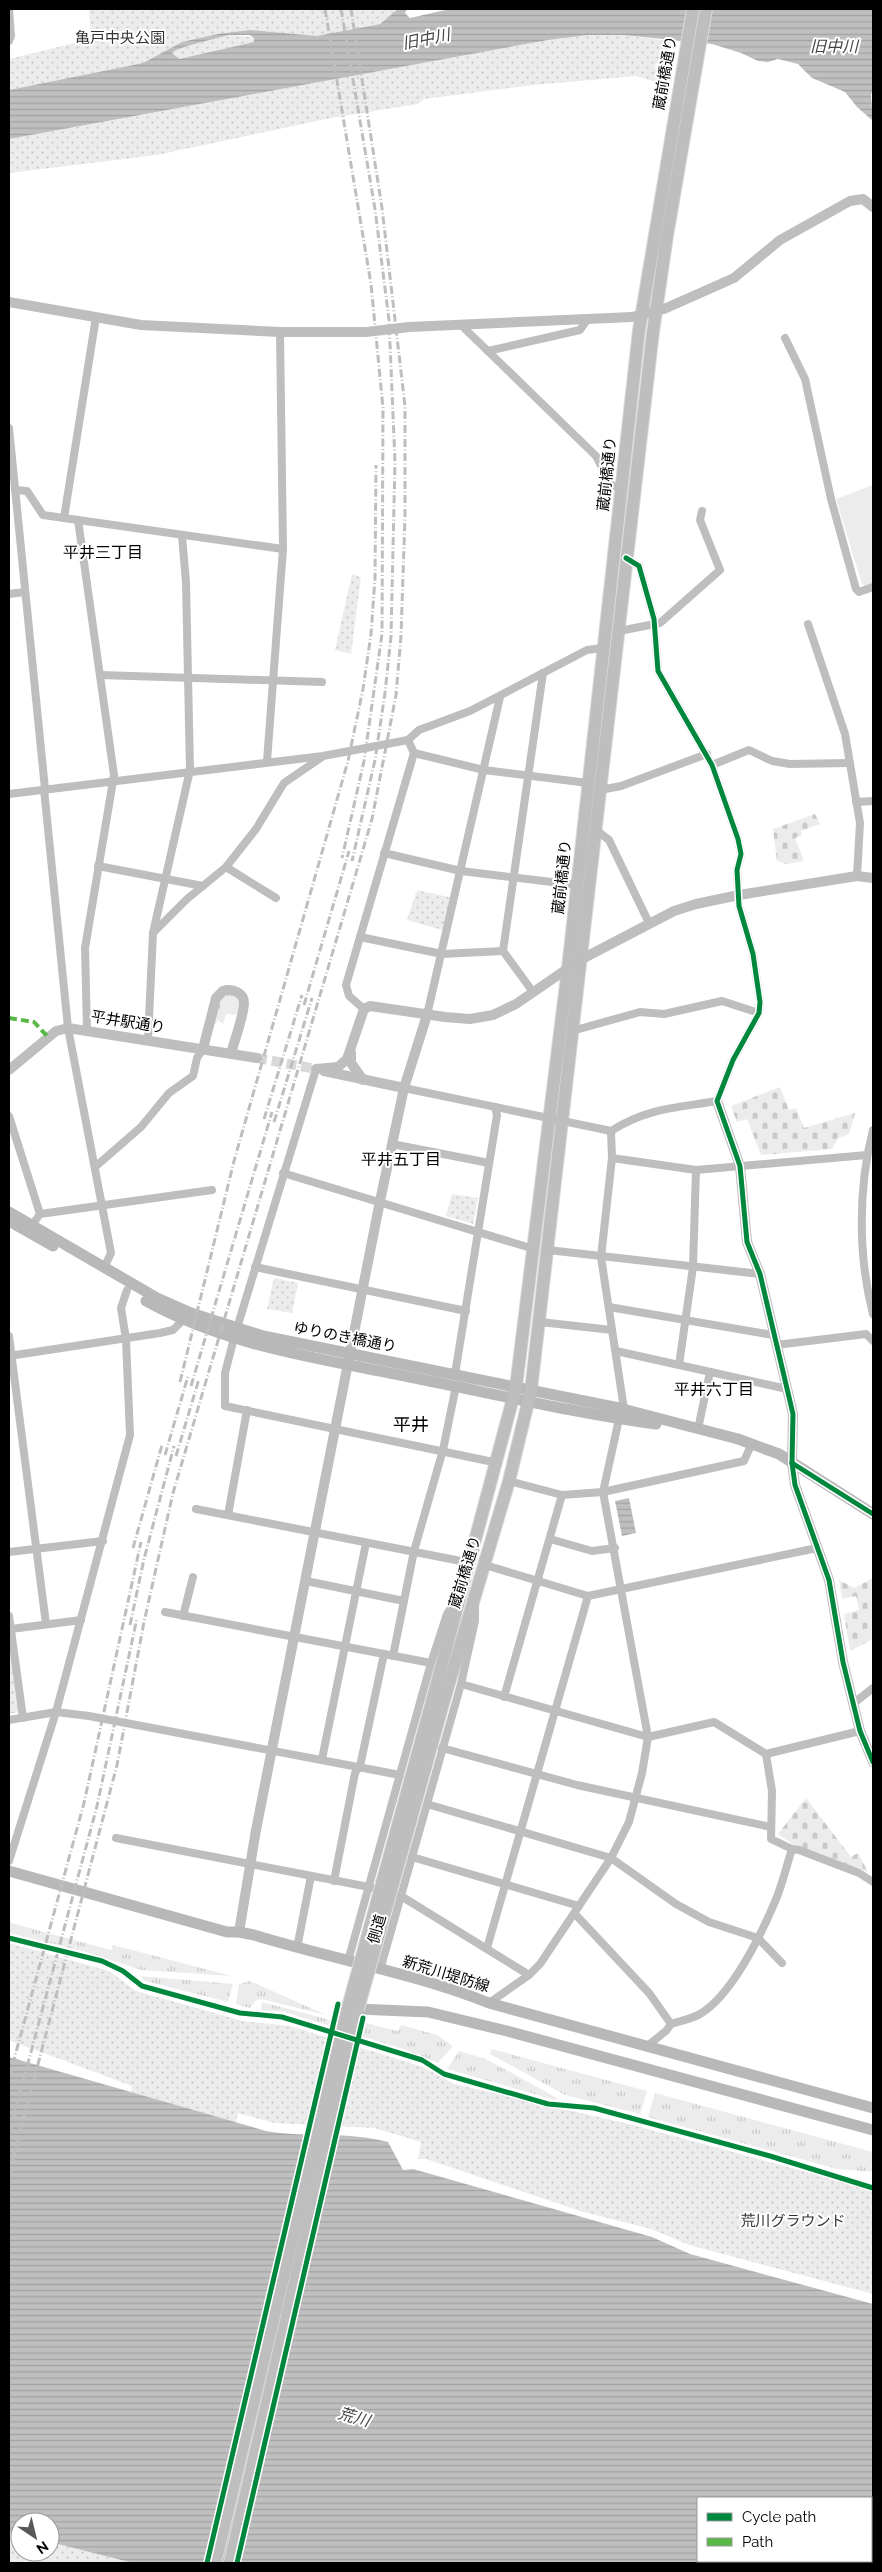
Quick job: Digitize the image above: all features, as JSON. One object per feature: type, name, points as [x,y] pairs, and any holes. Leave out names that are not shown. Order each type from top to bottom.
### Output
[{"type":"main road","name":"蔵前橋通り","points":[[572,1032],[656,311],[661,234],[693,9]]},
{"type":"main road","name":"蔵前橋通り","points":[[554,1114],[564,998],[641,315],[661,234],[706,9]]},
{"type":"main road","points":[[554,1135],[554,1114],[564,1100],[572,1032]]},
{"type":"main road","name":"蔵前橋通り","points":[[353,2008],[440,1696],[463,1590],[515,1393],[534,1249],[554,1135]]},
{"type":"main road","name":"蔵前橋通り","points":[[440,1696],[485,1565],[509,1481],[530,1396],[548,1250],[554,1135]]},
{"type":"main road","name":"ゆりのき橋通り","points":[[9,1212],[157,1298],[235,1333]]},
{"type":"main road","name":"ゆりのき橋通り","points":[[9,1221],[127,1290],[183,1320],[456,1386],[515,1393],[698,1430],[752,1443],[792,1463],[873,1514]]},
{"type":"main road","name":"ゆりのき橋通り","points":[[350,1359],[455,1374],[515,1393]]},
{"type":"main road","name":"新荒川堤防線","points":[[9,1871],[227,1932],[238,1932],[348,1961],[646,2047],[873,2108]]},
{"type":"main road","points":[[353,2008],[428,2012],[507,2031],[873,2130]]},
{"type":"main road","points":[[215,2563],[353,2008]]},
{"type":"main road","points":[[230,2563],[353,2008]]},
{"type":"street","points":[[9,9],[11,36],[9,41]]},
{"type":"street","points":[[9,302],[156,326],[280,332],[351,332],[586,320],[641,315],[656,311],[734,278],[780,240],[850,201],[863,199],[873,207]]},
{"type":"street","points":[[64,518],[96,317]]},
{"type":"street","points":[[488,351],[580,330],[586,320]]},
{"type":"street","points":[[461,325],[596,456],[611,485],[622,488]]},
{"type":"street","points":[[268,761],[284,549],[280,332]]},
{"type":"street","points":[[785,338],[805,379],[831,499],[856,589],[858,592],[873,587]]},
{"type":"street","points":[[9,428],[68,1028],[111,1253],[104,1268]]},
{"type":"street","points":[[16,490],[27,491],[43,515],[284,549]]},
{"type":"street","points":[[619,631],[660,623],[720,570],[700,520],[702,511]]},
{"type":"street","points":[[78,520],[113,781],[85,948],[87,1030]]},
{"type":"street","points":[[148,1040],[153,933],[190,770],[186,582],[182,536]]},
{"type":"street","points":[[626,558],[639,566],[655,624],[658,671],[707,754],[742,854],[737,870],[739,906],[753,954],[760,1002],[758,1013],[733,1060],[716,1101],[740,1166],[747,1242],[760,1274],[787,1389],[794,1424],[792,1463],[795,1485],[831,1588],[843,1662],[861,1734],[873,1762]]},
{"type":"street","points":[[9,594],[25,592]]},
{"type":"street","points":[[808,624],[845,734],[860,823],[857,876]]},
{"type":"street","points":[[9,794],[190,770],[324,756],[408,740],[419,730],[447,721],[500,697],[587,650],[603,648]]},
{"type":"street","points":[[532,992],[503,951],[543,673]]},
{"type":"street","points":[[100,675],[322,682]]},
{"type":"street","points":[[238,1932],[392,1144],[404,1088],[427,1015],[442,954],[500,697]]},
{"type":"street","points":[[364,1009],[349,996],[346,985],[414,753],[408,740]]},
{"type":"street","points":[[712,765],[749,750],[772,761],[790,764],[850,763]]},
{"type":"street","points":[[414,753],[484,770],[588,783]]},
{"type":"street","points":[[600,790],[621,786],[707,754]]},
{"type":"street","points":[[153,933],[187,899],[226,867],[256,829],[284,783],[324,756]]},
{"type":"street","points":[[856,802],[873,801]]},
{"type":"street","points":[[596,830],[608,840],[649,923]]},
{"type":"street","points":[[384,853],[461,871],[577,885]]},
{"type":"street","points":[[98,866],[203,886]]},
{"type":"street","points":[[226,867],[276,898]]},
{"type":"street","points":[[364,1009],[374,1006],[427,1015],[470,1019],[487,1017],[506,1010],[580,960],[649,923],[696,904],[857,876],[873,878]]},
{"type":"street","points":[[360,937],[442,954],[503,951]]},
{"type":"street","points":[[95,1167],[142,1127],[169,1093],[193,1076],[216,998],[223,991],[235,990],[240,993],[244,1002],[231,1054]]},
{"type":"street","points":[[572,1032],[640,1012],[664,1014],[722,1001],[758,1013]]},
{"type":"street","points":[[363,1080],[351,1063],[350,1053],[364,1009]]},
{"type":"street","name":"平井駅通り","points":[[9,1070],[56,1030],[68,1028],[257,1058]]},
{"type":"street","points":[[316,1069],[338,1066],[350,1053]]},
{"type":"street","points":[[316,1069],[495,1107],[554,1114],[611,1131],[646,1112],[716,1101]]},
{"type":"street","points":[[316,1069],[235,1333],[225,1373],[225,1406],[498,1463]]},
{"type":"street","points":[[455,1374],[490,1163],[497,1115],[495,1107]]},
{"type":"street","points":[[9,1116],[40,1214]]},
{"type":"street","points":[[873,1130],[867,1155],[862,1232],[866,1285],[873,1314]]},
{"type":"street","points":[[490,2003],[529,1975],[540,1964],[611,1858],[629,1822],[644,1764],[648,1737],[604,1492],[621,1414],[616,1351],[601,1257],[612,1158],[611,1131]]},
{"type":"street","points":[[392,1144],[490,1163]]},
{"type":"street","points":[[612,1158],[696,1170],[867,1155]]},
{"type":"street","points":[[679,1365],[693,1267],[696,1170]]},
{"type":"street","points":[[283,1173],[534,1249]]},
{"type":"street","points":[[32,1225],[40,1214],[212,1190]]},
{"type":"street","points":[[548,1250],[760,1274]]},
{"type":"street","points":[[254,1267],[466,1311]]},
{"type":"street","points":[[9,1860],[56,1712],[130,1435],[126,1339],[120,1308],[127,1290]]},
{"type":"street","points":[[609,1307],[773,1335]]},
{"type":"street","points":[[10,1356],[173,1330],[183,1320]]},
{"type":"street","points":[[540,1322],[612,1330]]},
{"type":"street","points":[[776,1345],[866,1334],[873,1341]]},
{"type":"street","points":[[9,1336],[10,1356],[46,1624]]},
{"type":"street","points":[[616,1351],[787,1389]]},
{"type":"street","points":[[698,1430],[710,1372]]},
{"type":"street","points":[[334,1881],[355,1773],[360,1766],[388,1655],[404,1601],[414,1551],[443,1450],[456,1386]]},
{"type":"street","points":[[228,1515],[247,1410]]},
{"type":"street","points":[[509,1481],[562,1495],[604,1492],[744,1461],[752,1443]]},
{"type":"street","points":[[504,1697],[539,1581],[562,1495]]},
{"type":"street","points":[[196,1508],[471,1563]]},
{"type":"street","points":[[550,1539],[592,1551],[614,1548]]},
{"type":"street","points":[[9,1552],[102,1541]]},
{"type":"street","points":[[322,1759],[366,1543]]},
{"type":"street","points":[[485,1565],[588,1596],[817,1548]]},
{"type":"street","points":[[183,1616],[193,1577]]},
{"type":"street","points":[[306,1581],[404,1601]]},
{"type":"street","points":[[348,1961],[430,1663],[447,1614],[463,1590]]},
{"type":"street","name":"側道","points":[[380,1970],[460,1684],[475,1621],[476,1594]]},
{"type":"street","points":[[487,1948],[588,1596]]},
{"type":"street","points":[[165,1612],[430,1663]]},
{"type":"street","points":[[9,1616],[23,1718]]},
{"type":"street","points":[[11,1629],[81,1620]]},
{"type":"street","points":[[460,1684],[648,1737],[714,1722],[766,1754],[861,1734],[873,1742]]},
{"type":"street","points":[[854,1703],[873,1688]]},
{"type":"street","points":[[9,1720],[56,1712],[181,1732],[400,1775]]},
{"type":"street","points":[[442,1748],[536,1775],[771,1827]]},
{"type":"street","points":[[766,1754],[772,1791],[771,1839],[792,1849],[859,1873],[873,1882]]},
{"type":"street","points":[[427,1804],[611,1858],[676,1904],[709,1922],[758,1938],[782,1963]]},
{"type":"street","points":[[116,1838],[369,1887],[401,1896],[529,1975]]},
{"type":"street","points":[[646,2047],[666,2031],[671,2024],[699,2015],[711,2006],[731,1982],[758,1938],[775,1903],[792,1849]]},
{"type":"street","points":[[412,1858],[579,1906]]},
{"type":"street","points":[[297,1948],[311,1876]]},
{"type":"street","points":[[574,1914],[649,1993],[671,2024]]},
{"type":"green space","name":"亀戸中央公園","points":[[89,9],[398,9],[380,24],[317,36],[250,30],[182,42],[143,63],[9,90],[9,59],[91,39]]},
{"type":"green space","name":"亀戸中央公園","points":[[228,35],[254,37],[254,42],[179,59],[172,53],[189,46]]},
{"type":"green space","points":[[587,35],[623,35],[669,41],[667,57],[655,65],[655,69],[662,70],[660,83],[636,76],[533,85],[424,99],[418,104],[331,118],[157,155],[9,173],[9,139],[548,40]]},
{"type":"green space","points":[[873,485],[873,583],[866,586],[862,584],[836,499]]},
{"type":"green space","points":[[352,574],[361,577],[351,654],[335,650]]},
{"type":"green space","points":[[815,814],[820,824],[801,831],[802,835],[795,838],[804,861],[787,864],[777,861],[773,829]]},
{"type":"green space","points":[[417,890],[453,898],[445,931],[407,920]]},
{"type":"green space","points":[[228,992],[238,998],[240,1003],[236,1015],[226,1014],[223,1024],[218,1020],[216,1024],[214,1023],[221,997]]},
{"type":"green space","points":[[780,1087],[789,1110],[796,1108],[804,1128],[855,1113],[849,1134],[838,1138],[832,1149],[761,1155],[747,1119],[737,1122],[731,1106]]},
{"type":"green space","points":[[452,1194],[478,1198],[473,1224],[446,1216]]},
{"type":"green space","points":[[274,1278],[298,1283],[292,1313],[267,1309]]},
{"type":"green space","points":[[873,1578],[873,1639],[850,1651],[844,1614],[859,1610],[856,1596],[842,1599],[839,1580],[854,1588]]},
{"type":"green space","points":[[9,1644],[18,1712],[9,1714]]},
{"type":"green space","points":[[806,1798],[851,1857],[858,1853],[868,1872],[795,1846],[778,1834]]},
{"type":"green space","points":[[9,1916],[11,1923],[111,1950],[113,1945],[232,1976],[141,1970],[86,1952],[9,1933]]},
{"type":"green space","name":"荒川グラウンド","points":[[9,1943],[109,1971],[136,1991],[243,2021],[290,2026],[423,2067],[454,2084],[633,2125],[873,2190],[873,2294],[689,2245],[651,2229],[580,2211],[426,2159],[418,2159],[421,2142],[374,2128],[274,2123],[238,2113],[236,2123],[131,2092],[132,2086],[9,2040]]},
{"type":"green space","points":[[140,1976],[233,1984],[228,2002],[145,1981]]},
{"type":"green space","points":[[250,1981],[326,2015],[261,1999],[255,2001],[250,2008],[236,2004],[239,1984]]},
{"type":"green space","points":[[262,2002],[334,2021],[337,2016],[398,2031],[401,2025],[437,2035],[453,2046],[438,2063],[403,2049],[285,2012],[261,2010]]},
{"type":"green space","points":[[491,2049],[647,2091],[640,2114],[565,2095],[490,2054]]},
{"type":"green space","points":[[459,2051],[486,2059],[557,2098],[555,2100],[447,2069]]},
{"type":"green space","points":[[655,2093],[873,2152],[873,2172],[837,2169],[648,2117]]},
{"type":"green space","points":[[9,2532],[10,2562],[60,2562],[60,2545],[133,2563],[9,2563]]},
{"type":"water","name":"旧中川","points":[[398,9],[407,9],[405,13],[410,18],[450,9],[873,9],[873,88],[871,95],[873,121],[857,107],[845,92],[812,78],[798,64],[778,59],[768,62],[758,61],[741,53],[712,44],[623,35],[587,35],[548,40],[9,139],[9,90],[143,63],[182,42],[218,34],[250,30],[317,36],[380,24]],"holes":[[[228,35],[250,35],[254,38],[254,42],[179,59],[172,53]]]},
{"type":"water","points":[[629,1498],[636,1533],[622,1536],[615,1501]]},
{"type":"water","name":"荒川","points":[[9,2057],[266,2131],[358,2137],[388,2142],[403,2170],[413,2169],[652,2237],[690,2254],[873,2304],[873,2563],[133,2563],[60,2545],[60,2512],[10,2512],[9,2532]]},
{"type":"tunnel","points":[[257,1058],[316,1069]]},
{"type":"railway","points":[[325,9],[371,284],[383,408],[382,634],[364,761],[342,858]]},
{"type":"railway","points":[[341,9],[375,209],[389,320],[395,462],[391,636],[385,693],[375,760],[352,861]]},
{"type":"railway","points":[[9,2174],[117,1765],[144,1622],[173,1493],[372,819],[396,695],[401,636],[405,516],[405,406],[382,208],[351,9]]},
{"type":"railway","points":[[180,1382],[234,1161],[348,761],[363,689],[371,634],[375,578],[376,465]]},
{"type":"railway","points":[[304,1005],[349,851]]},
{"type":"railway","points":[[264,1119],[302,995]]},
{"type":"railway","points":[[274,1122],[312,998]]},
{"type":"railway","points":[[191,1386],[272,1112]]},
{"type":"railway","points":[[165,1455],[188,1376]]},
{"type":"railway","points":[[176,1456],[199,1379]]},
{"type":"railway","points":[[133,1548],[162,1445]]},
{"type":"railway","points":[[130,1625],[144,1559],[174,1446]]},
{"type":"railway","points":[[9,2078],[84,1803],[141,1542]]},
{"type":"railway","points":[[9,2134],[97,1806],[137,1618]]},
{"type":"marked path","points":[[9,1018],[34,1022],[48,1037]]},
{"type":"cycle path","points":[[626,558],[639,566],[654,619],[658,671],[712,765],[738,839],[741,854],[737,870],[739,906],[753,954],[760,1002],[759,1013],[733,1060],[717,1101],[740,1166],[747,1242],[760,1274],[793,1414],[792,1463],[795,1485],[829,1580],[843,1662],[860,1731],[873,1762]]},
{"type":"cycle path","points":[[792,1463],[873,1514]]},
{"type":"cycle path","points":[[9,1938],[102,1961],[123,1971],[142,1986],[240,2013],[282,2017],[422,2060],[444,2074],[548,2104],[594,2108],[770,2156],[873,2188]]},
{"type":"cycle path","points":[[207,2563],[338,2004]]},
{"type":"cycle path","points":[[237,2563],[363,2018]]},
{"type":"district","name":"平井三丁目","points":[[103,552]]},
{"type":"district","name":"平井五丁目","points":[[401,1159]]},
{"type":"district","name":"平井六丁目","points":[[714,1389]]},
{"type":"district","name":"平井","points":[[411,1424]]}]
